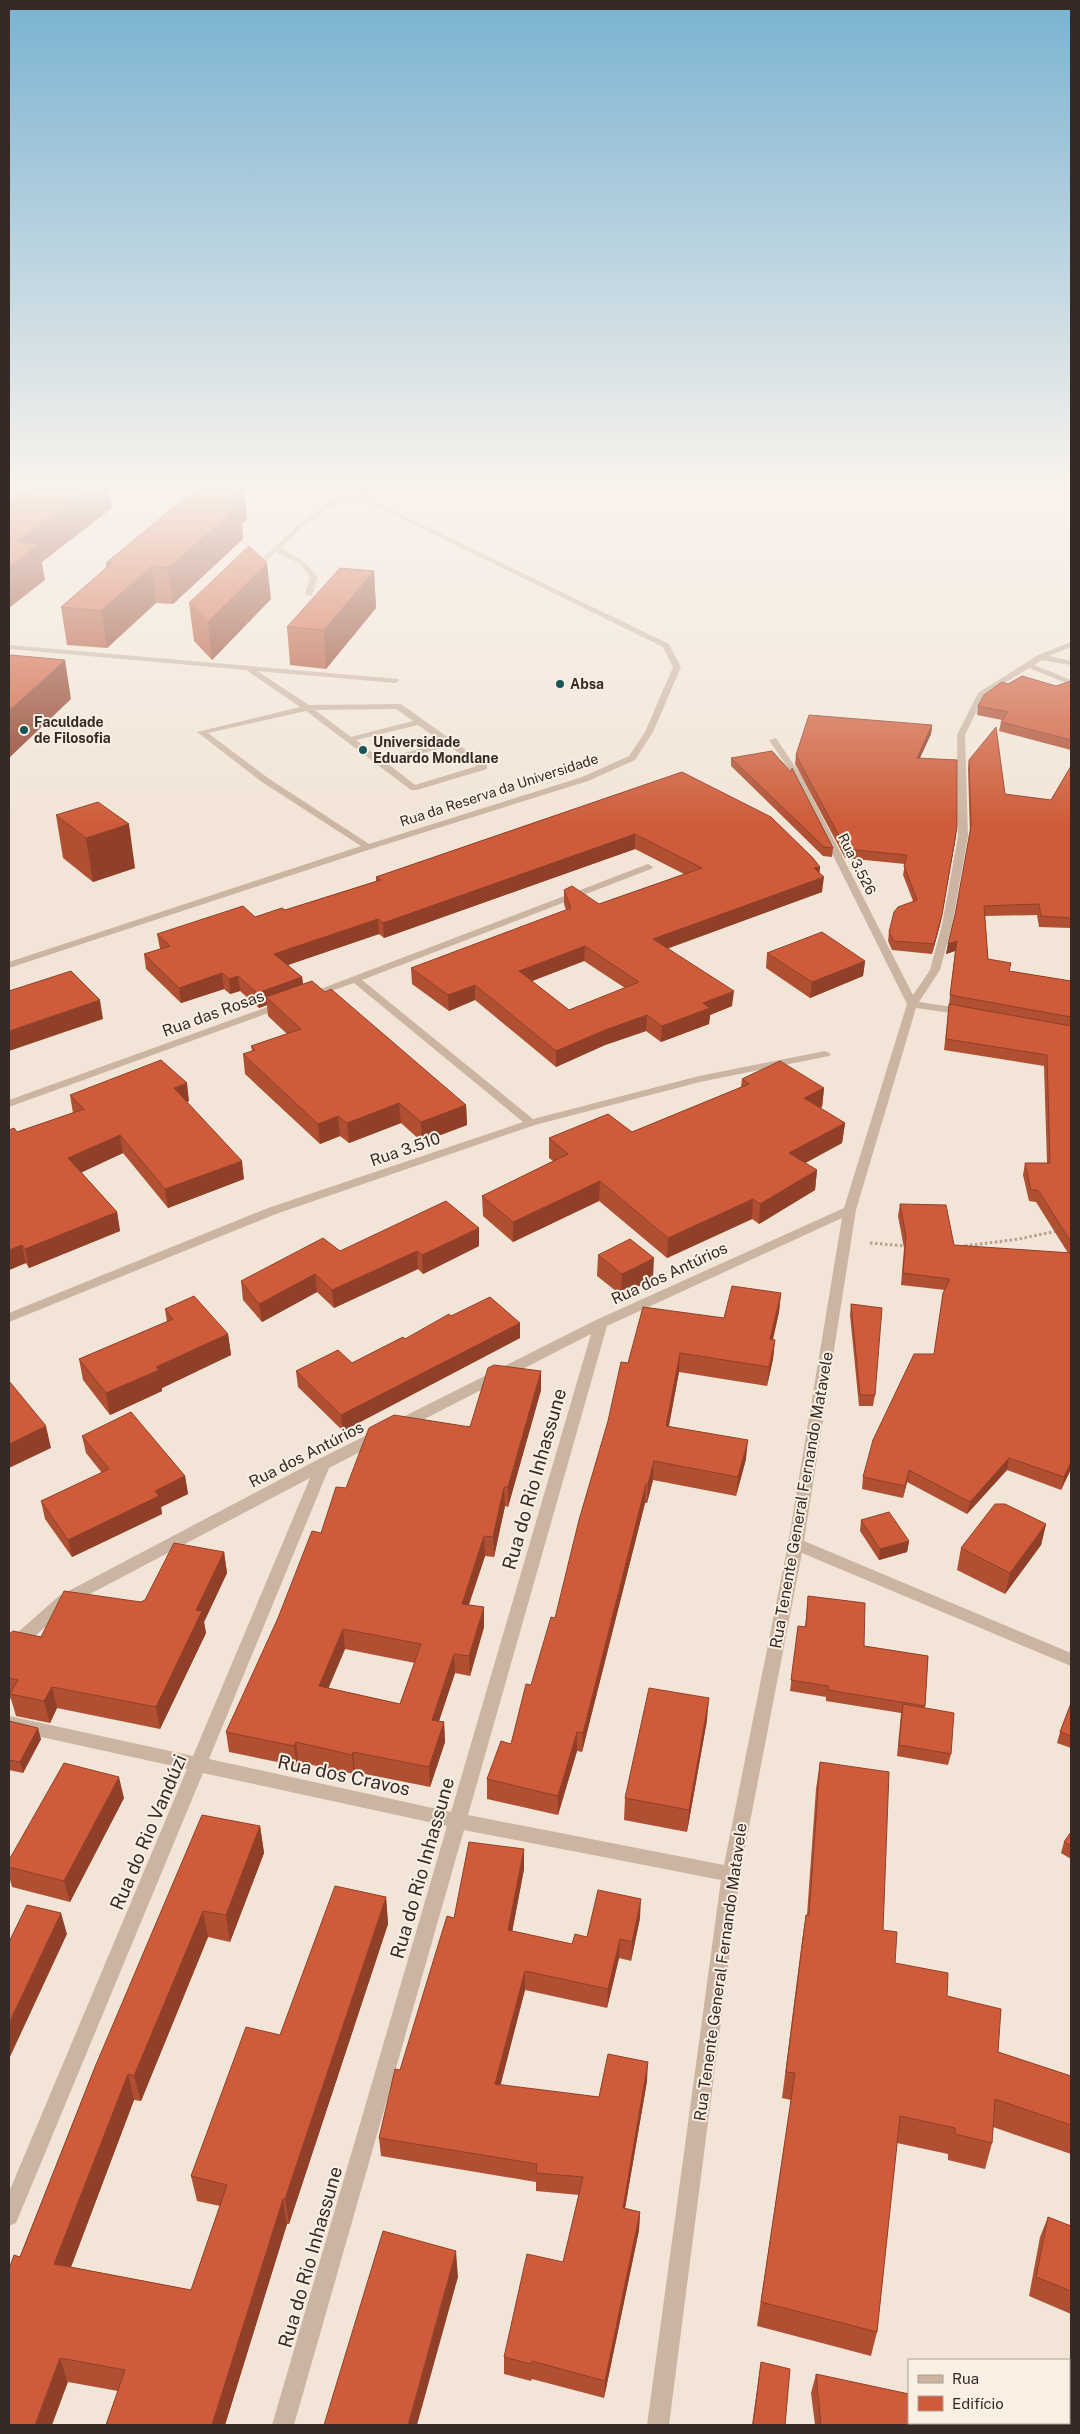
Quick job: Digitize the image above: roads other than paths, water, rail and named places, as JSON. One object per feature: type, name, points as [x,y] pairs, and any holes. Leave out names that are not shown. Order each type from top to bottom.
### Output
[{"type":"street","name":"Rua da Reserva da Universidade","points":[[9,965],[368,847],[585,780],[632,758],[649,732],[677,667],[666,646],[563,596]]},
{"type":"street","name":"Rua Tenente General Fernando Matavele","points":[[658,2425],[731,1874],[796,1544],[850,1210],[912,1004],[935,970],[947,925],[963,836],[961,735],[981,695],[1041,657],[1071,644]]},
{"type":"street","points":[[9,646],[250,670],[395,681]]},
{"type":"street","points":[[1041,657],[1071,663]]},
{"type":"street","points":[[1028,665],[1071,683]]},
{"type":"street","points":[[250,670],[307,708],[351,739],[414,788],[484,767],[448,744],[398,706],[307,708],[201,732],[265,780],[368,847]]},
{"type":"street","points":[[351,739],[418,722]]},
{"type":"street","name":"Rua 3.526","points":[[773,740],[798,777],[912,1004]]},
{"type":"street","points":[[382,762],[448,744]]},
{"type":"street","name":"Rua das Rosas","points":[[9,1104],[355,979],[648,867]]},
{"type":"street","points":[[355,979],[531,1124]]},
{"type":"street","points":[[912,1004],[974,1014]]},
{"type":"street","name":"Rua 3.510","points":[[9,1318],[272,1210],[531,1124],[699,1079],[825,1054]]},
{"type":"street","name":"Rua dos Antúrios","points":[[9,1649],[65,1600],[324,1463],[601,1323],[850,1210]]},
{"type":"street","name":"Rua do Rio Inhassune","points":[[283,2425],[601,1323]]},
{"type":"street","name":"Rua do Rio Vandúzi","points":[[9,2216],[324,1463]]},
{"type":"street","points":[[796,1544],[1071,1660]]},
{"type":"street","name":"Rua dos Cravos","points":[[9,1723],[458,1821],[731,1874]]},
{"type":"place","name":"Absa","points":[[560,684]]},
{"type":"place","name":"Faculdade de Filosofia","points":[[24,730]]},
{"type":"place","name":"Universidade Eduardo Mondlane","points":[[363,750]]}]
